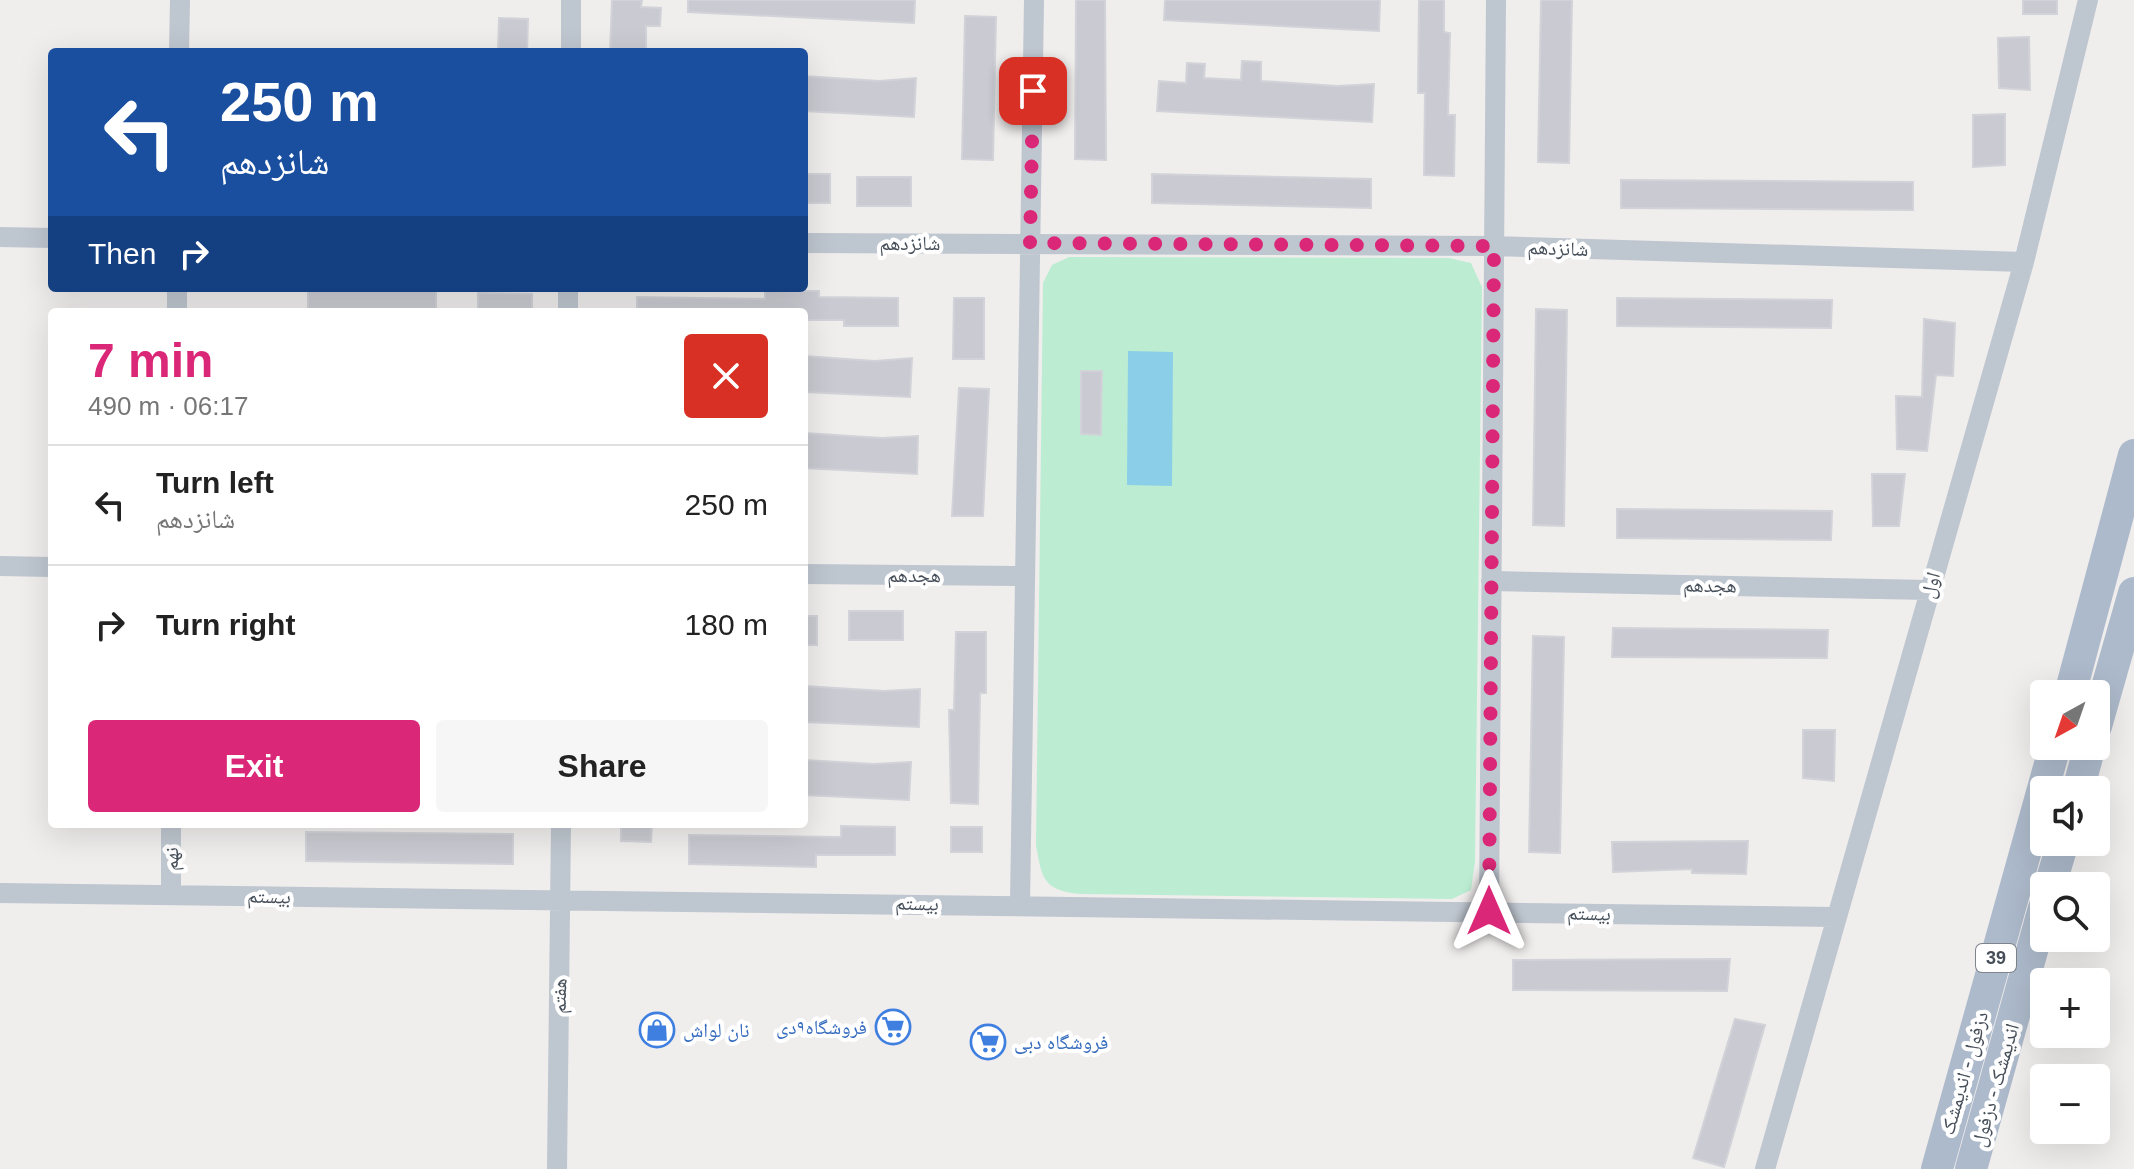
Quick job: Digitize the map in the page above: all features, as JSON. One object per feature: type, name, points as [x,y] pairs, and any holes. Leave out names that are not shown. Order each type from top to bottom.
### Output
[{"type":"main road","points":[[2074,680],[2134,455]]},
{"type":"main road","points":[[2109,680],[2134,593]]},
{"type":"main road","name":"دزفول - اندیمشک","points":[[1937,1169],[2051,760]]},
{"type":"main road","name":"اندیمشک - دزفول","points":[[1971,1169],[2032,952]]},
{"type":"street","points":[[179,48],[180,0]]},
{"type":"street","points":[[571,0],[571,48]]},
{"type":"street","points":[[1020,904],[1034,0]]},
{"type":"street","points":[[1489,911],[1496,0]]},
{"type":"street","name":"اول","points":[[1765,1169],[2024,262],[2088,0]]},
{"type":"street","points":[[0,237],[48,238]]},
{"type":"street","name":"شانزدهم","points":[[808,243],[1494,246],[2024,262]]},
{"type":"street","points":[[0,566],[48,567]]},
{"type":"street","name":"هجدهم","points":[[808,574],[1025,576]]},
{"type":"street","name":"هجدهم","points":[[1491,581],[1929,590]]},
{"type":"street","name":"نهم","points":[[171,828],[171,895]]},
{"type":"street","name":"هفتم","points":[[557,1169],[561,828]]},
{"type":"street","name":"بیستم","points":[[0,893],[1835,917]]},
{"type":"green space","points":[[1069,257],[1449,258],[1471,263],[1482,287],[1475,861],[1471,890],[1452,899],[1080,894],[1058,889],[1046,881],[1036,845],[1043,283],[1052,265]]},
{"type":"water","points":[[1128,351],[1173,352],[1172,486],[1127,485]]},
{"type":"building","points":[[612,0],[642,0],[641,7],[661,8],[660,26],[646,26],[646,48],[610,48]]},
{"type":"building","points":[[688,0],[915,0],[914,23],[688,12]]},
{"type":"building","points":[[1076,0],[1105,0],[1106,160],[1075,159]]},
{"type":"building","points":[[1165,0],[1380,0],[1379,31],[1164,20]]},
{"type":"building","points":[[1419,0],[1444,0],[1444,32],[1450,33],[1448,115],[1455,115],[1454,176],[1424,175],[1425,93],[1418,93]]},
{"type":"building","points":[[1541,0],[1572,0],[1569,163],[1538,162]]},
{"type":"building","points":[[2023,0],[2057,0],[2057,14],[2023,14]]},
{"type":"building","points":[[965,16],[996,17],[993,160],[962,159]]},
{"type":"building","points":[[499,18],[528,19],[527,48],[498,48]]},
{"type":"building","points":[[2029,37],[2030,90],[1999,88],[1998,38]]},
{"type":"building","points":[[1242,61],[1261,62],[1261,81],[1337,86],[1374,84],[1372,122],[1157,111],[1159,81],[1186,83],[1187,63],[1205,64],[1204,78],[1241,80]]},
{"type":"building","points":[[808,76],[879,81],[916,78],[914,117],[808,111]]},
{"type":"building","points":[[2005,114],[2005,165],[1973,167],[1973,115]]},
{"type":"building","points":[[808,174],[830,174],[830,203],[808,203]]},
{"type":"building","points":[[1152,174],[1371,179],[1371,208],[1152,203]]},
{"type":"building","points":[[857,177],[911,177],[911,206],[857,206]]},
{"type":"building","points":[[1621,180],[1913,182],[1913,210],[1621,208]]},
{"type":"building","points":[[808,291],[819,291],[819,297],[898,298],[898,326],[844,326],[844,320],[808,320],[808,308],[637,308],[637,297],[765,299],[765,292]]},
{"type":"building","points":[[308,292],[436,292],[436,308],[308,308]]},
{"type":"building","points":[[478,293],[532,294],[532,308],[478,308]]},
{"type":"building","points":[[954,298],[984,298],[984,359],[953,359]]},
{"type":"building","points":[[1617,298],[1832,300],[1831,328],[1617,326]]},
{"type":"building","points":[[1536,309],[1567,310],[1564,526],[1533,525]]},
{"type":"building","points":[[1924,319],[1955,323],[1953,376],[1936,375],[1927,451],[1897,449],[1896,396],[1922,397]]},
{"type":"building","points":[[808,356],[875,361],[912,358],[910,397],[808,392]]},
{"type":"building","points":[[1081,371],[1102,371],[1101,435],[1081,434]]},
{"type":"building","points":[[959,388],[989,389],[983,516],[952,516]]},
{"type":"building","points":[[808,433],[882,438],[918,436],[917,474],[808,468]]},
{"type":"building","points":[[1872,474],[1905,474],[1899,526],[1873,526]]},
{"type":"building","points":[[1617,509],[1832,511],[1831,540],[1617,538]]},
{"type":"building","points":[[849,611],[903,611],[903,640],[849,640]]},
{"type":"building","points":[[808,616],[817,616],[817,645],[808,645]]},
{"type":"building","points":[[1613,628],[1828,630],[1827,658],[1612,657]]},
{"type":"building","points":[[956,632],[986,632],[986,693],[980,693],[978,804],[951,803],[949,710],[954,710]]},
{"type":"building","points":[[1533,636],[1564,637],[1560,853],[1529,852]]},
{"type":"building","points":[[808,686],[884,691],[920,689],[919,727],[808,722]]},
{"type":"building","points":[[1803,730],[1835,730],[1834,781],[1803,778]]},
{"type":"building","points":[[808,760],[874,764],[911,762],[909,800],[808,795]]},
{"type":"building","points":[[841,826],[895,827],[895,855],[816,855],[816,867],[689,864],[689,835],[841,837]]},
{"type":"building","points":[[951,827],[982,827],[982,852],[951,852]]},
{"type":"building","points":[[621,828],[652,828],[651,842],[621,841]]},
{"type":"building","points":[[306,832],[513,834],[513,864],[306,861]]},
{"type":"building","points":[[1748,841],[1746,874],[1692,873],[1692,869],[1613,872],[1612,842]]},
{"type":"building","points":[[1730,959],[1727,991],[1513,990],[1513,960]]},
{"type":"building","points":[[1735,1019],[1765,1025],[1724,1167],[1693,1158]]},
{"type":"place","name":"فروشگاه۹دی","points":[[893,1027]]},
{"type":"place","name":"نان لواش","points":[[657,1030]]},
{"type":"place","name":"فروشگاه دبی","points":[[988,1042]]},
{"type":"route","points":[[1033,91],[1030,243],[1494,246],[1489,911]]}]
